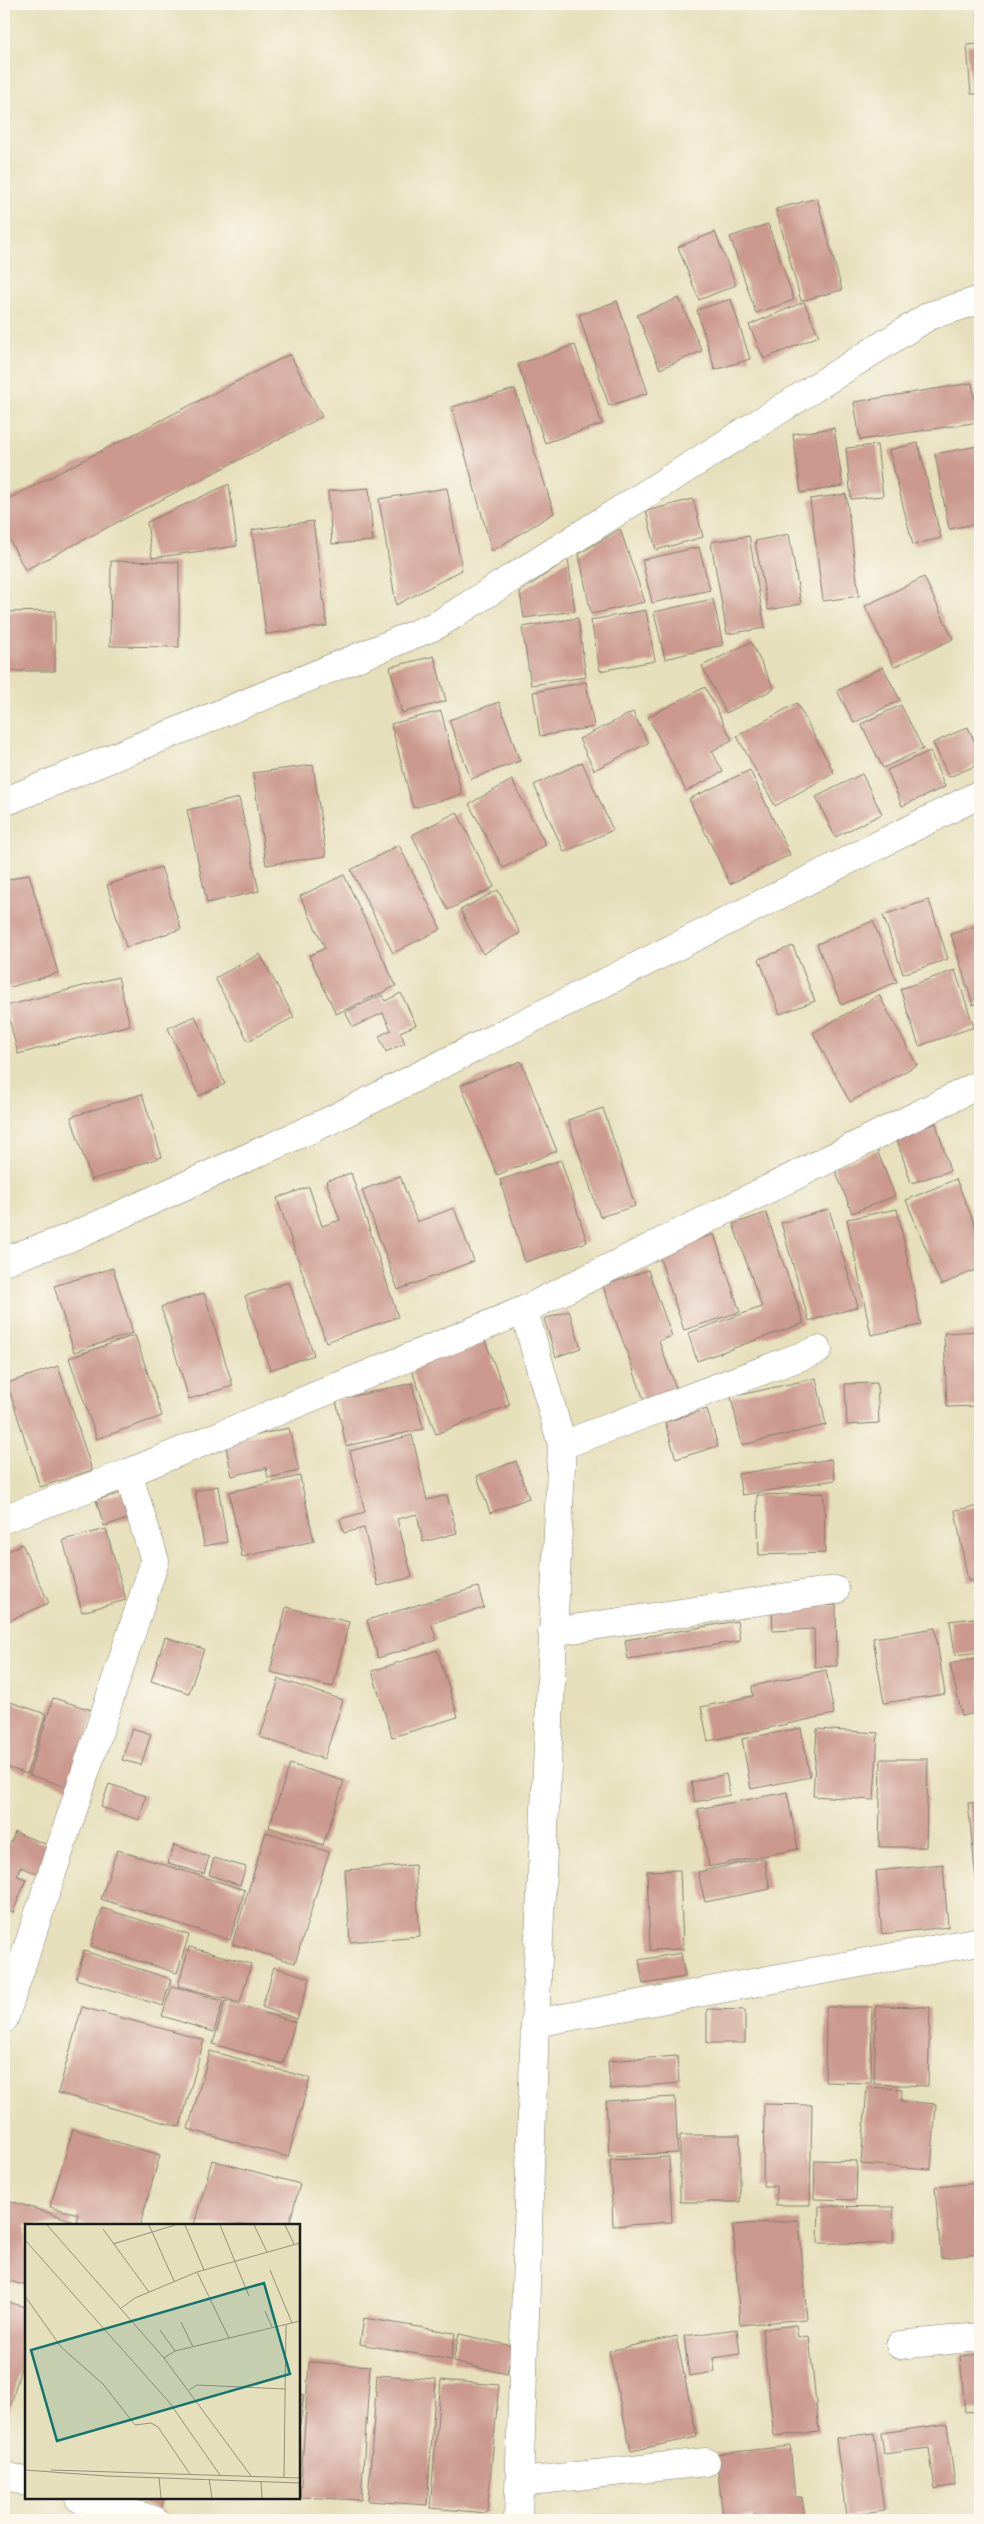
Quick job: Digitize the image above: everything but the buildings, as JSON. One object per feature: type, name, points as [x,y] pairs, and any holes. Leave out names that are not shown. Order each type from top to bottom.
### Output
[{"type":"street","points":[[4,802],[437,626],[930,316],[980,300]]},
{"type":"street","points":[[4,1260],[68,1238],[334,1120],[980,794]]},
{"type":"street","points":[[4,1519],[128,1473],[524,1310],[980,1084]]},
{"type":"street","points":[[518,2520],[521,2482],[535,2023],[562,1446],[524,1310]]},
{"type":"street","points":[[562,1446],[818,1350]]},
{"type":"street","points":[[4,2019],[154,1561],[128,1473]]},
{"type":"street","points":[[552,1632],[835,1590]]},
{"type":"street","points":[[535,2023],[980,1941]]},
{"type":"street","points":[[900,2345],[980,2337]]},
{"type":"street","points":[[521,2482],[706,2462]]},
{"type":"street","points":[[4,2475],[25,2482]]},
{"type":"street","points":[[82,2499],[154,2520]]}]
